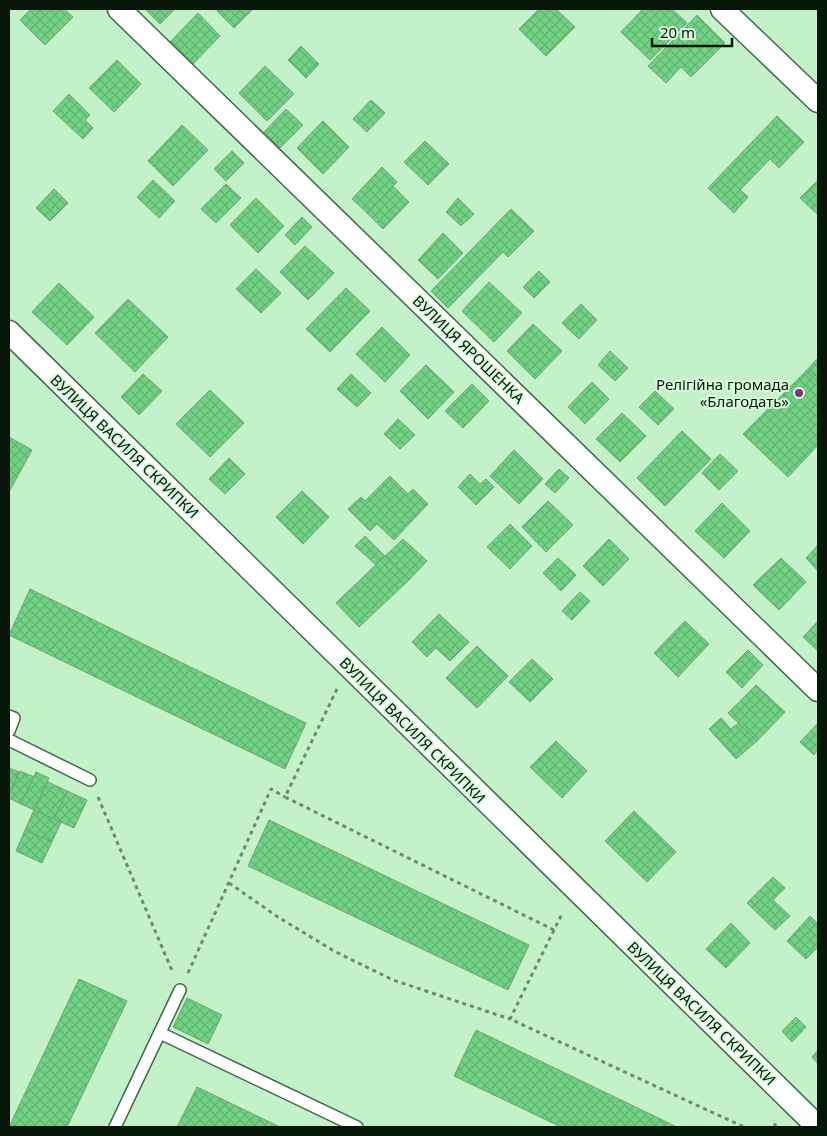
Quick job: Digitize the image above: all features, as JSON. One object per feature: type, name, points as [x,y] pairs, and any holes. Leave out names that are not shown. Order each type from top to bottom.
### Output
[{"type":"street","name":"ВУЛИЦЯ ЯРОШЕНКА","points":[[119,9],[818,690]]},
{"type":"street","points":[[722,9],[818,101]]},
{"type":"street","name":"ВУЛИЦЯ ВАСИЛЯ СКРИПКИ","points":[[9,333],[818,1127]]},
{"type":"lane","points":[[9,716],[14,718],[9,731]]},
{"type":"lane","points":[[9,740],[90,780]]},
{"type":"lane","points":[[115,1127],[180,990]]},
{"type":"lane","points":[[160,1033],[357,1127]]},
{"type":"path","points":[[285,796],[349,666]]},
{"type":"path","points":[[90,780],[180,990]]},
{"type":"path","points":[[180,990],[271,789],[554,930]]},
{"type":"path","points":[[229,883],[278,917],[334,951],[393,980],[510,1019],[744,1127]]},
{"type":"path","points":[[510,1019],[574,888]]},
{"type":"building","points":[[31,9],[64,9],[73,17],[45,45],[20,20]]},
{"type":"building","points":[[145,9],[175,9],[160,24]]},
{"type":"building","points":[[219,9],[253,9],[234,28],[217,11]]},
{"type":"building","points":[[539,9],[556,9],[575,27],[546,56],[519,29]]},
{"type":"building","points":[[643,9],[672,9],[687,23],[650,60],[621,32]]},
{"type":"building","points":[[198,13],[220,36],[191,66],[168,44]]},
{"type":"building","points":[[697,15],[725,43],[691,77],[681,67],[666,83],[648,66]]},
{"type":"building","points":[[301,46],[319,64],[306,78],[288,60]]},
{"type":"building","points":[[117,60],[141,84],[114,112],[89,88]]},
{"type":"building","points":[[265,66],[294,94],[267,121],[239,93]]},
{"type":"building","points":[[69,94],[90,115],[85,120],[93,128],[83,139],[53,111]]},
{"type":"building","points":[[371,100],[385,113],[367,132],[353,119]]},
{"type":"building","points":[[286,109],[303,125],[280,148],[264,132]]},
{"type":"building","points":[[777,116],[804,142],[779,168],[770,159],[740,190],[748,197],[734,213],[708,188]]},
{"type":"building","points":[[323,121],[349,147],[323,174],[297,148]]},
{"type":"building","points":[[182,125],[208,150],[173,186],[148,161]]},
{"type":"building","points":[[425,141],[449,164],[428,185],[404,162]]},
{"type":"building","points":[[232,151],[244,163],[226,181],[214,169]]},
{"type":"building","points":[[382,167],[397,182],[367,213],[352,199]]},
{"type":"building","points":[[153,180],[175,201],[159,218],[137,197]]},
{"type":"building","points":[[818,180],[818,215],[800,198]]},
{"type":"building","points":[[226,184],[241,198],[216,223],[201,209]]},
{"type":"building","points":[[393,186],[409,202],[383,229],[367,213]]},
{"type":"building","points":[[54,189],[68,203],[50,221],[36,208]]},
{"type":"building","points":[[256,198],[284,226],[258,253],[230,225]]},
{"type":"building","points":[[458,198],[474,214],[461,226],[446,212]]},
{"type":"building","points":[[511,209],[534,231],[508,257],[503,252],[448,308],[431,291]]},
{"type":"building","points":[[302,217],[312,227],[295,245],[285,235]]},
{"type":"building","points":[[443,233],[463,253],[438,279],[418,260]]},
{"type":"building","points":[[305,246],[334,273],[308,300],[280,272]]},
{"type":"building","points":[[256,269],[281,293],[261,313],[236,289]]},
{"type":"building","points":[[539,271],[550,282],[534,298],[523,287]]},
{"type":"building","points":[[489,282],[522,313],[494,342],[462,311]]},
{"type":"building","points":[[59,283],[94,317],[67,345],[32,312]]},
{"type":"building","points":[[346,288],[370,311],[330,352],[306,329]]},
{"type":"building","points":[[128,299],[168,337],[135,372],[95,333]]},
{"type":"building","points":[[581,304],[597,320],[579,339],[562,323]]},
{"type":"building","points":[[533,324],[562,351],[535,379],[507,351]]},
{"type":"building","points":[[382,327],[410,355],[385,382],[356,354]]},
{"type":"building","points":[[610,351],[628,368],[615,381],[598,365]]},
{"type":"building","points":[[818,358],[818,382],[806,371]]},
{"type":"building","points":[[426,365],[454,392],[428,419],[400,391]]},
{"type":"building","name":"Релігійна громада «Благодать»","points":[[806,371],[818,382],[818,445],[788,477],[743,434]]},
{"type":"building","points":[[143,374],[162,391],[139,415],[121,397]]},
{"type":"building","points":[[351,374],[371,393],[357,407],[337,389]]},
{"type":"building","points":[[592,382],[609,399],[585,424],[568,407]]},
{"type":"building","points":[[472,384],[489,401],[463,428],[445,411]]},
{"type":"building","points":[[210,390],[244,423],[210,457],[176,424]]},
{"type":"building","points":[[655,391],[674,409],[658,425],[639,407]]},
{"type":"building","points":[[622,413],[646,436],[620,462],[596,439]]},
{"type":"building","points":[[398,419],[415,435],[400,449],[384,434]]},
{"type":"building","points":[[682,431],[711,459],[665,506],[637,478]]},
{"type":"building","points":[[9,437],[32,450],[9,492]]},
{"type":"building","points":[[514,450],[543,479],[519,504],[490,476]]},
{"type":"building","points":[[720,454],[738,471],[719,490],[702,473]]},
{"type":"building","points":[[229,458],[245,474],[225,494],[209,479]]},
{"type":"building","points":[[559,469],[569,478],[555,493],[545,484]]},
{"type":"building","points":[[470,474],[480,484],[486,479],[494,487],[476,505],[458,487]]},
{"type":"building","points":[[390,476],[408,494],[413,489],[428,504],[394,540],[377,524],[370,531],[348,509],[361,497],[365,501]]},
{"type":"building","points":[[302,491],[329,517],[303,544],[276,517]]},
{"type":"building","points":[[548,501],[573,525],[546,552],[522,527]]},
{"type":"building","points":[[722,503],[750,531],[724,558],[695,531]]},
{"type":"building","points":[[510,524],[532,546],[510,569],[487,547]]},
{"type":"building","points":[[365,536],[385,556],[376,565],[355,546]]},
{"type":"building","points":[[403,539],[427,561],[409,580],[385,556]]},
{"type":"building","points":[[609,539],[629,559],[603,586],[583,566]]},
{"type":"building","points":[[818,545],[818,571],[806,558]]},
{"type":"building","points":[[385,556],[409,580],[359,627],[336,603]]},
{"type":"building","points":[[558,558],[576,575],[561,591],[543,573]]},
{"type":"building","points":[[781,558],[806,582],[779,610],[753,585]]},
{"type":"building","points":[[30,589],[306,723],[285,769],[9,635]]},
{"type":"building","points":[[580,592],[590,601],[572,620],[562,611]]},
{"type":"building","points":[[439,614],[469,642],[450,661],[436,648],[427,657],[412,642]]},
{"type":"building","points":[[685,621],[709,644],[678,677],[654,653]]},
{"type":"building","points":[[818,621],[818,651],[803,637]]},
{"type":"building","points":[[477,646],[508,676],[477,708],[446,678]]},
{"type":"building","points":[[748,650],[763,665],[742,688],[726,672]]},
{"type":"building","points":[[532,659],[553,679],[530,702],[509,682]]},
{"type":"building","points":[[756,685],[785,712],[757,741],[728,713]]},
{"type":"building","points":[[721,718],[731,729],[738,723],[757,741],[736,759],[709,729]]},
{"type":"building","points":[[818,723],[818,750],[814,755],[800,742]]},
{"type":"building","points":[[556,741],[587,771],[562,798],[530,767]]},
{"type":"building","points":[[9,768],[19,772],[9,795]]},
{"type":"building","points":[[20,771],[34,777],[21,804],[9,798]]},
{"type":"building","points":[[36,772],[49,778],[34,810],[21,804]]},
{"type":"building","points":[[48,782],[67,791],[54,819],[34,810]]},
{"type":"building","points":[[67,791],[87,800],[74,828],[54,819]]},
{"type":"building","points":[[34,810],[61,822],[52,842],[25,830]]},
{"type":"building","points":[[634,811],[676,852],[647,882],[605,841]]},
{"type":"building","points":[[269,820],[529,945],[508,990],[248,866]]},
{"type":"building","points":[[25,830],[52,842],[42,863],[16,851]]},
{"type":"building","points":[[773,877],[785,888],[773,900],[790,916],[775,930],[747,903]]},
{"type":"building","points":[[810,916],[818,924],[818,947],[806,959],[787,941]]},
{"type":"building","points":[[731,923],[750,943],[726,968],[706,949]]},
{"type":"building","points":[[79,979],[127,1001],[67,1127],[9,1127]]},
{"type":"building","points":[[187,998],[222,1015],[208,1044],[173,1027]]},
{"type":"building","points":[[796,1017],[806,1027],[792,1042],[782,1031]]},
{"type":"building","points":[[476,1030],[677,1127],[561,1127],[454,1076]]},
{"type":"building","points":[[818,1050],[818,1064],[812,1057]]},
{"type":"building","points":[[197,1087],[280,1127],[177,1127]]},
{"type":"place","name":"Релігійна громада «Благодать»","points":[[799,393]]}]
